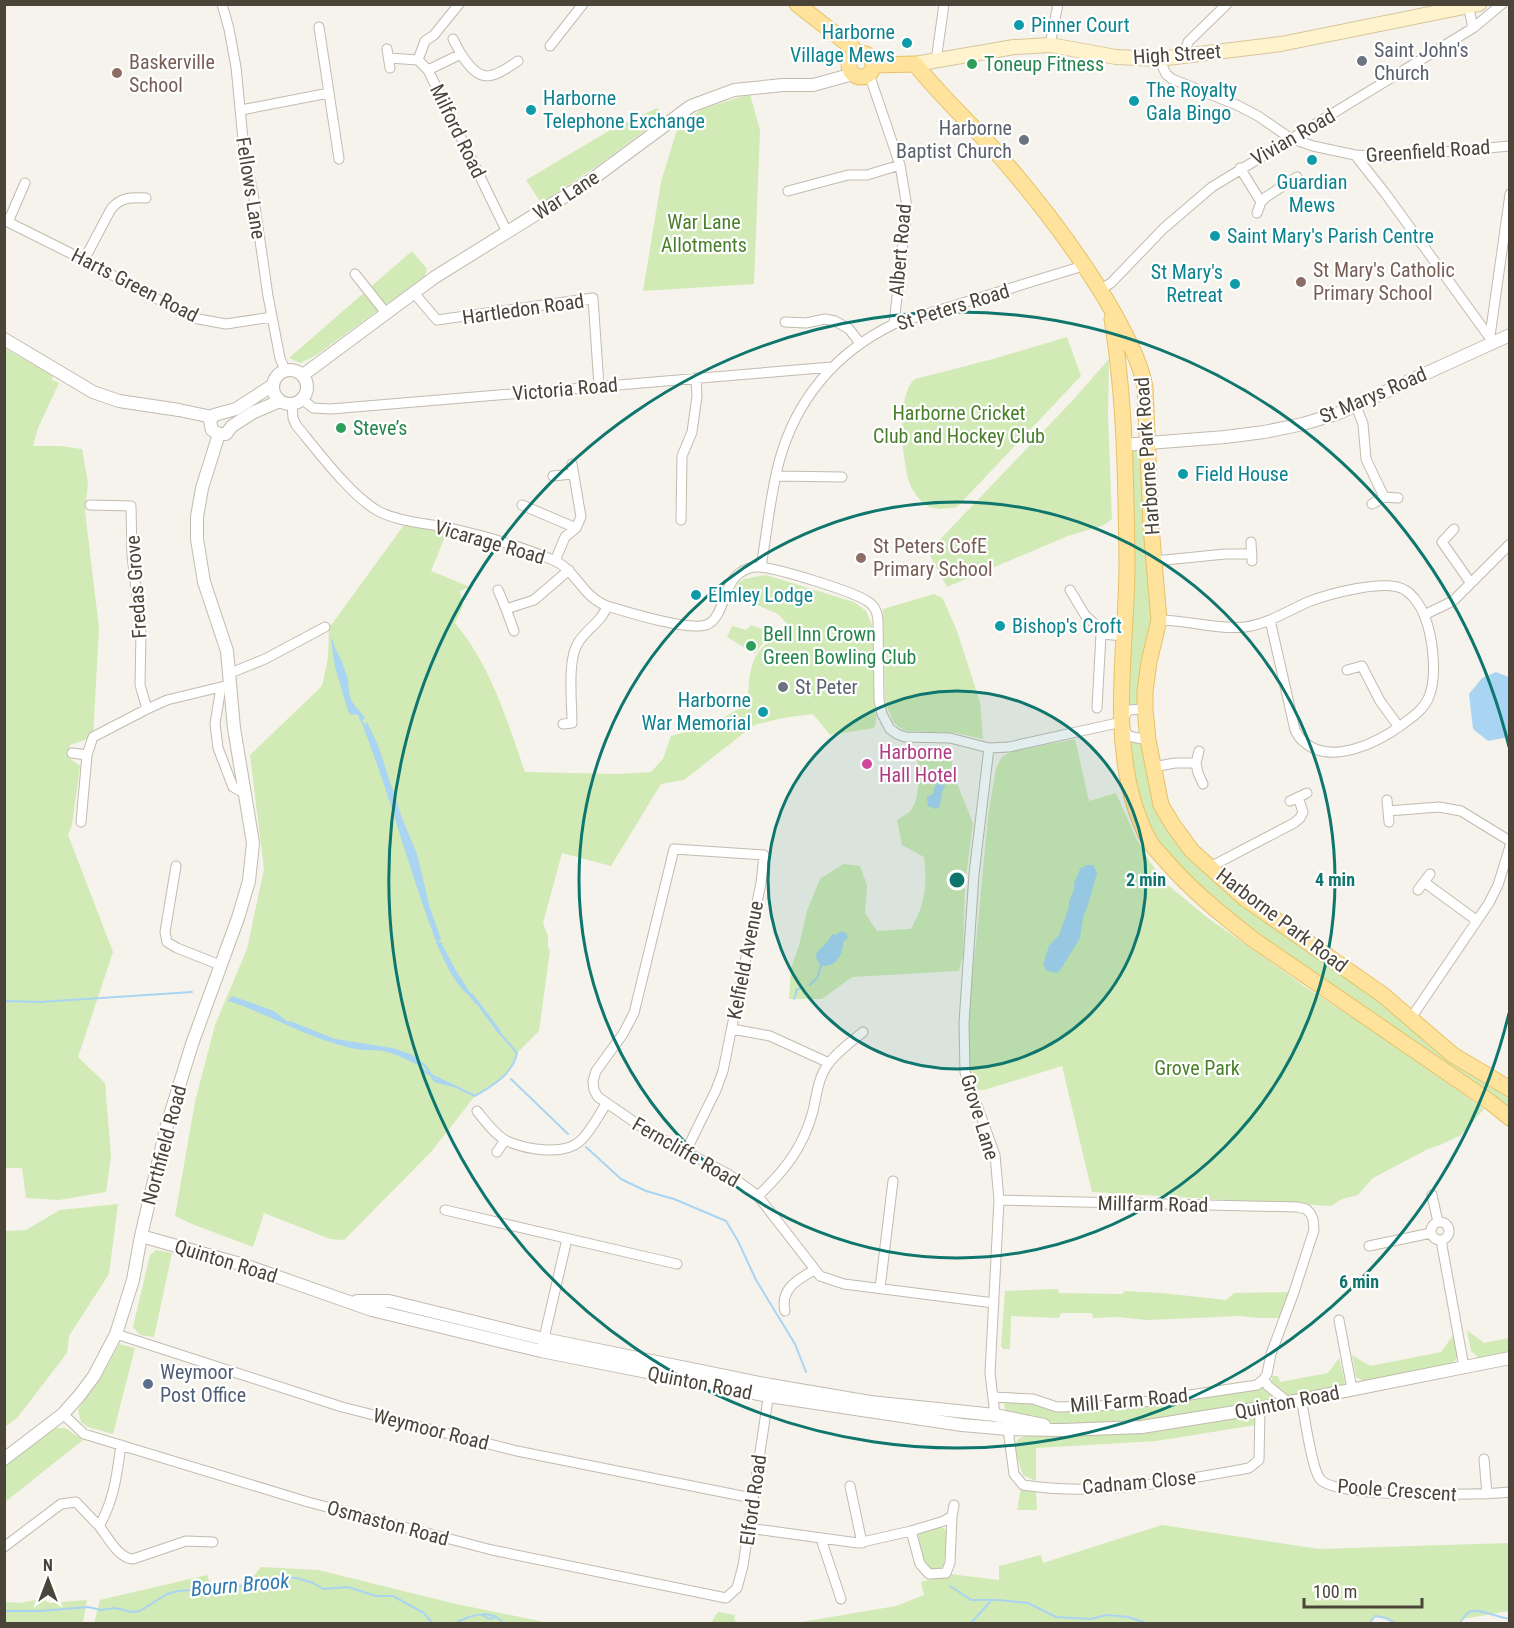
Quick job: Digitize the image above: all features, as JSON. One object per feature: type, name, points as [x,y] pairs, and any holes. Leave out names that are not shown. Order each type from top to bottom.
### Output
[{"type":"main road","points":[[797,4],[853,48],[856,54]]},
{"type":"main road","name":"High Street","points":[[871,69],[936,61],[1014,47],[1050,45],[1116,57],[1159,59],[1281,44],[1472,5]]},
{"type":"main road","points":[[856,54],[867,56],[871,69],[859,77],[851,72],[849,62],[856,54]]},
{"type":"main road","name":"Harborne Park Road","points":[[915,64],[990,146],[1035,200],[1101,289],[1142,371],[1145,387],[1159,620],[1149,662],[1145,709],[1148,740],[1161,805],[1191,851],[1243,897],[1383,995],[1453,1055],[1509,1089]]},
{"type":"main road","name":"Harborne Park Road","points":[[1109,306],[1120,383],[1123,445],[1127,560],[1121,692],[1125,765],[1139,819],[1149,841],[1172,867],[1225,918],[1490,1102],[1509,1118]]},
{"type":"main road","points":[[1225,918],[1243,897]]},
{"type":"street","name":"Fellows Lane","points":[[222,4],[234,58],[244,150],[272,317],[280,358],[285,370]]},
{"type":"street","points":[[388,58],[418,60],[425,40],[434,35],[459,4]]},
{"type":"street","points":[[550,46],[572,26],[583,4]]},
{"type":"street","points":[[936,61],[944,4]]},
{"type":"street","points":[[1050,45],[1058,4]]},
{"type":"street","points":[[1184,56],[1188,42],[1227,4]]},
{"type":"street","name":"Vivian Road","points":[[1101,289],[1111,283],[1212,186],[1473,28],[1502,4]]},
{"type":"street","points":[[1472,5],[1473,28]]},
{"type":"street","points":[[319,27],[339,159]]},
{"type":"street","points":[[453,39],[461,54],[476,72],[487,76],[498,75],[506,63],[518,61]]},
{"type":"street","points":[[428,70],[461,54]]},
{"type":"street","name":"Greenfield Road","points":[[1159,59],[1166,74],[1172,79],[1237,105],[1290,138],[1355,155],[1387,157],[1509,146]]},
{"type":"street","name":"Milford Road","points":[[418,60],[428,70],[507,232]]},
{"type":"street","name":"Albert Road","points":[[871,69],[900,165],[907,207],[894,324]]},
{"type":"street","name":"War Lane","points":[[303,375],[435,277],[591,180],[691,106],[734,90],[813,84],[832,81],[851,72]]},
{"type":"street","points":[[241,110],[329,93]]},
{"type":"street","points":[[1355,155],[1492,339]]},
{"type":"street","points":[[788,191],[848,175],[867,175],[900,165]]},
{"type":"street","points":[[1240,168],[1261,202]]},
{"type":"street","points":[[1257,213],[1266,196],[1297,177]]},
{"type":"street","points":[[6,221],[25,183]]},
{"type":"street","points":[[1492,339],[1509,194]]},
{"type":"street","points":[[84,260],[117,202],[129,197],[146,198]]},
{"type":"street","name":"Harts Green Road","points":[[6,221],[193,318],[226,324],[272,317]]},
{"type":"street","name":"St Peters Road","points":[[761,567],[782,450],[813,388],[832,367],[860,343],[894,324],[1083,266]]},
{"type":"street","points":[[355,274],[386,313]]},
{"type":"street","name":"Hartledon Road","points":[[414,293],[437,321],[593,298],[599,386]]},
{"type":"street","points":[[785,322],[806,323],[825,319],[835,321],[849,329],[860,343]]},
{"type":"street","name":"St Marys Road","points":[[1123,445],[1264,432],[1312,421],[1356,406],[1492,339],[1509,335]]},
{"type":"street","points":[[4,339],[93,392],[118,401],[231,418],[232,426]]},
{"type":"street","name":"Victoria Road","points":[[291,401],[321,410],[832,367]]},
{"type":"street","points":[[273,385],[246,403],[218,415],[210,426],[215,433],[226,434],[232,426],[254,412],[291,401],[307,390],[303,375],[295,370],[285,370],[277,376],[273,385],[274,394],[291,401]]},
{"type":"street","points":[[681,520],[678,502],[682,456],[692,432],[697,396],[696,378]]},
{"type":"street","name":"Vicarage Road","points":[[291,401],[296,425],[363,501],[379,512],[505,543],[555,561],[569,570],[585,592],[596,602],[607,606],[686,626],[706,625],[713,621],[734,578],[748,569],[761,567]]},
{"type":"street","points":[[1356,406],[1363,424],[1366,459],[1384,498]]},
{"type":"street","name":"Northfield Road","points":[[4,1459],[63,1414],[94,1376],[116,1334],[133,1280],[167,1125],[192,1044],[245,898],[253,863],[253,843],[226,682],[227,651],[204,582],[197,539],[202,488],[219,434]]},
{"type":"street","points":[[553,476],[572,469],[581,517],[576,528],[565,537],[555,561]]},
{"type":"street","points":[[776,476],[842,477]]},
{"type":"street","points":[[1372,504],[1384,498],[1398,498]]},
{"type":"street","name":"Fredas Grove","points":[[90,505],[131,506],[132,555],[141,632],[140,685],[147,709]]},
{"type":"street","points":[[522,505],[576,528]]},
{"type":"street","points":[[1454,529],[1442,543],[1470,582]]},
{"type":"street","points":[[1155,561],[1225,554],[1252,557],[1251,542]]},
{"type":"street","points":[[1424,615],[1453,601],[1509,544]]},
{"type":"street","points":[[761,567],[840,589],[866,600],[876,609],[879,700],[882,714],[890,729],[897,734],[905,737],[950,738],[989,748],[1008,747],[1122,722]]},
{"type":"street","points":[[506,609],[534,600],[569,570]]},
{"type":"street","points":[[1159,620],[1247,627],[1334,594],[1379,585],[1395,586],[1405,589],[1414,598],[1424,615],[1434,678],[1429,698],[1424,706],[1386,736],[1355,749],[1333,752],[1315,749],[1303,741],[1295,730],[1290,716],[1270,620]]},
{"type":"street","points":[[498,590],[514,631]]},
{"type":"street","points":[[1070,590],[1085,615],[1098,627],[1101,634],[1097,708]]},
{"type":"street","points":[[572,723],[573,652],[581,638],[605,613],[607,606]]},
{"type":"street","points":[[81,822],[87,755],[93,737],[173,698],[226,682],[325,627]]},
{"type":"street","points":[[1101,634],[1125,636]]},
{"type":"street","points":[[1347,670],[1362,666],[1380,701],[1399,727]]},
{"type":"street","name":"Northfield Road","points":[[226,682],[215,724],[218,748],[233,787],[244,793]]},
{"type":"street","points":[[1145,709],[1128,710],[1122,722],[1128,736],[1148,740]]},
{"type":"street","name":"Grove Lane","points":[[986,1419],[993,1397],[990,1373],[999,1200],[995,1155],[965,1072],[964,1023],[974,874],[989,748]]},
{"type":"street","points":[[1199,751],[1198,773],[1203,784]]},
{"type":"street","points":[[72,753],[87,755]]},
{"type":"street","points":[[1153,767],[1175,763],[1197,763]]},
{"type":"street","points":[[1210,867],[1294,823],[1303,812],[1298,797]]},
{"type":"street","points":[[1387,800],[1389,822]]},
{"type":"street","points":[[1388,811],[1439,807],[1461,811],[1509,841]]},
{"type":"street","points":[[1411,1018],[1489,903],[1498,885],[1509,846]]},
{"type":"street","name":"Kelfield Avenue","points":[[606,1104],[594,1090],[593,1081],[596,1071],[623,1034],[634,1013],[674,849],[764,855],[761,883],[732,1029],[717,1090],[686,1151]]},
{"type":"street","points":[[176,866],[165,932],[167,942],[220,965]]},
{"type":"street","points":[[1424,882],[1476,920]]},
{"type":"street","points":[[732,1029],[770,1036],[829,1063]]},
{"type":"street","points":[[758,1196],[784,1171],[801,1143],[820,1079],[829,1063],[863,1032]]},
{"type":"street","points":[[477,1111],[505,1140],[529,1148],[548,1151],[564,1149],[579,1143],[606,1104]]},
{"type":"street","name":"Ferncliffe Road","points":[[606,1104],[649,1132],[728,1174],[758,1196],[820,1276],[844,1284],[994,1302]]},
{"type":"street","points":[[497,1152],[505,1140]]},
{"type":"street","points":[[880,1288],[893,1181]]},
{"type":"street","points":[[1432,1195],[1438,1222]]},
{"type":"street","name":"Millfarm Road","points":[[999,1200],[1306,1209],[1313,1219],[1314,1230],[1264,1379]]},
{"type":"street","points":[[445,1210],[677,1264]]},
{"type":"street","points":[[1438,1222],[1446,1224],[1449,1231],[1447,1236],[1441,1240],[1434,1238],[1431,1233],[1431,1227],[1438,1222]]},
{"type":"street","points":[[1369,1246],[1431,1233]]},
{"type":"street","name":"Quinton Road","points":[[141,1236],[244,1265],[344,1301],[389,1301],[542,1345],[769,1391],[870,1402],[1012,1425],[1062,1430],[1142,1427],[1260,1408],[1509,1358]]},
{"type":"street","points":[[542,1345],[567,1239]]},
{"type":"street","points":[[1441,1240],[1464,1367]]},
{"type":"street","points":[[781,1305],[792,1284],[814,1270]]},
{"type":"street","points":[[1339,1320],[1352,1389]]},
{"type":"street","name":"Weymoor Road","points":[[116,1334],[365,1413],[518,1451],[752,1498]]},
{"type":"street","points":[[1264,1379],[1268,1386],[1287,1401]]},
{"type":"street","name":"Mill Farm Road","points":[[993,1397],[1033,1400],[1057,1407],[1136,1403],[1257,1385],[1264,1379]]},
{"type":"street","name":"Elford Road","points":[[726,1598],[734,1593],[740,1582],[769,1391]]},
{"type":"street","name":"Poole Crescent","points":[[1301,1399],[1315,1468],[1320,1479],[1325,1483],[1339,1488],[1365,1491],[1447,1495],[1509,1492]]},
{"type":"street","name":"Cadnam Close","points":[[1012,1425],[1014,1474],[1023,1485],[1045,1488],[1126,1486],[1171,1482],[1249,1468],[1259,1460],[1260,1408]]},
{"type":"street","name":"Osmaston Road","points":[[63,1414],[84,1434],[308,1502],[492,1550],[726,1598]]},
{"type":"street","name":"Quinton Road","points":[[986,1419],[1012,1425]]},
{"type":"street","points":[[99,1526],[107,1512],[116,1483],[121,1445]]},
{"type":"street","name":"Poole Crescent","points":[[1484,1459],[1487,1494]]},
{"type":"street","points":[[850,1486],[862,1543]]},
{"type":"street","points":[[4,1547],[61,1504],[69,1501],[76,1502],[127,1558],[134,1559],[186,1541],[213,1542]]},
{"type":"street","points":[[911,1531],[923,1568],[929,1574],[946,1573],[950,1563],[954,1505]]},
{"type":"street","points":[[748,1528],[862,1543],[911,1531],[944,1521],[952,1516]]},
{"type":"street","points":[[821,1539],[841,1599]]},
{"type":"green space","name":"War Lane Allotments","points":[[750,94],[760,130],[754,284],[643,291],[661,182],[678,126],[702,109]]},
{"type":"green space","points":[[657,108],[664,116],[600,164],[541,203],[526,180],[612,129]]},
{"type":"green space","points":[[412,251],[427,269],[425,276],[315,356],[300,363],[289,358]]},
{"type":"green space","name":"Harborne Cricket Club and Hockey Club","points":[[1067,337],[1081,376],[957,507],[934,508],[922,502],[909,481],[902,426],[905,398],[915,379]]},
{"type":"green space","points":[[4,348],[53,376],[52,380],[59,383],[38,428],[33,446],[82,449],[88,483],[85,511],[99,628],[93,737],[70,745],[68,757],[80,766],[72,825],[68,835],[113,952],[78,1057],[105,1083],[111,1156],[106,1192],[59,1200],[26,1198],[22,1168],[5,1168]]},
{"type":"green space","points":[[1109,359],[1108,416],[1112,519],[1104,525],[1068,536],[947,587],[928,552],[1074,399]]},
{"type":"green space","points":[[1129,451],[1144,451],[1155,589],[1142,701],[1136,705],[1129,704],[1125,699]]},
{"type":"green space","points":[[404,525],[447,532],[431,571],[470,587],[460,591],[463,606],[455,623],[479,657],[497,694],[525,772],[618,774],[651,772],[663,759],[671,736],[713,724],[748,703],[750,676],[755,657],[768,642],[789,626],[778,614],[733,595],[738,583],[744,579],[766,575],[854,602],[866,611],[872,625],[876,722],[874,728],[830,735],[813,714],[754,725],[684,780],[661,784],[611,866],[562,853],[543,923],[550,950],[539,1031],[517,1053],[507,1075],[475,1096],[431,1152],[344,1240],[330,1239],[264,1213],[253,1247],[175,1216],[195,1102],[215,1025],[247,949],[264,869],[250,755],[322,686],[328,658],[329,628]]},
{"type":"green space","points":[[934,594],[944,601],[957,631],[980,702],[983,739],[956,733],[907,731],[894,723],[885,702],[883,609]]},
{"type":"green space","name":"Bell Inn Crown Green Bowling Club","points":[[751,625],[771,632],[755,654],[727,637],[732,626],[746,630]]},
{"type":"green space","name":"Grove Park","points":[[1075,739],[1089,801],[1116,793],[1136,838],[1150,862],[1169,886],[1208,918],[1484,1109],[1461,1135],[1428,1149],[1373,1178],[1358,1195],[1342,1199],[1331,1206],[1092,1192],[1062,1066],[984,1090],[977,1090],[969,1073],[970,988],[988,816],[996,768],[1002,757],[1010,752]]},
{"type":"green space","points":[[1128,741],[1145,743],[1157,805],[1193,857],[1509,1092],[1509,1113],[1389,1024],[1224,909],[1189,878],[1155,838],[1134,786]]},
{"type":"green space","points":[[934,745],[950,749],[954,776],[973,823],[965,885],[963,955],[959,971],[852,977],[822,999],[789,999],[791,968],[807,911],[820,879],[843,864],[860,866],[867,885],[865,913],[877,931],[911,929],[920,911],[924,894],[924,857],[902,845],[897,820],[909,812],[916,801],[919,777],[917,755]]},
{"type":"green space","points":[[118,1204],[109,1274],[69,1336],[67,1353],[17,1418],[5,1427],[5,1231],[26,1230],[60,1210]]},
{"type":"green space","points":[[156,1250],[172,1253],[154,1337],[140,1335],[133,1327],[150,1255]]},
{"type":"green space","points":[[1058,1289],[1059,1293],[1122,1294],[1125,1291],[1226,1300],[1234,1293],[1294,1292],[1285,1318],[1239,1316],[1147,1320],[1118,1317],[1093,1318],[1092,1313],[1061,1313],[1059,1318],[1011,1316],[1010,1349],[1003,1349],[1001,1346],[1005,1291]]},
{"type":"green space","points":[[1467,1330],[1484,1343],[1509,1338],[1509,1353],[1480,1359],[1471,1351]]},
{"type":"green space","points":[[1454,1334],[1458,1357],[1451,1365],[1365,1382],[1356,1377],[1352,1355],[1370,1366],[1441,1352]]},
{"type":"green space","points":[[119,1344],[135,1348],[113,1434],[88,1427],[81,1422],[78,1409],[101,1378]]},
{"type":"green space","points":[[1339,1358],[1345,1382],[1341,1388],[1288,1397],[1272,1382],[1272,1376],[1278,1376],[1280,1382],[1328,1373]]},
{"type":"green space","points":[[1262,1387],[1276,1395],[1277,1400],[1166,1420],[1110,1425],[1041,1421],[1005,1411],[1004,1403],[1160,1403]]},
{"type":"green space","points":[[1256,1415],[1256,1425],[1156,1441],[1036,1448],[1036,1481],[1023,1475],[1014,1448],[1018,1439],[1026,1436]]},
{"type":"green space","points":[[56,1428],[65,1428],[83,1440],[5,1502],[5,1466]]},
{"type":"green space","points":[[1021,1488],[1036,1491],[1037,1510],[1017,1510]]},
{"type":"green space","points":[[1162,1525],[1319,1549],[1509,1543],[1509,1611],[1463,1619],[1459,1623],[1396,1623],[1375,1616],[1369,1624],[1000,1622],[998,1624],[790,1624],[896,1606],[924,1595],[921,1582],[950,1574],[999,1580],[999,1566],[1041,1555],[1043,1563]]},
{"type":"green space","points":[[940,1526],[947,1534],[944,1566],[933,1572],[924,1563],[918,1535],[921,1531]]},
{"type":"green space","points":[[261,1567],[318,1570],[456,1604],[549,1623],[94,1623],[100,1600],[207,1575],[211,1585],[246,1585]]},
{"type":"green space","points":[[42,1599],[50,1603],[87,1600],[83,1623],[5,1623],[5,1602],[20,1603]]},
{"type":"green space","points":[[718,1612],[735,1615],[734,1620],[740,1623],[711,1623]]},
{"type":"water","points":[[332,647],[335,647],[342,663],[348,679],[350,696],[365,718],[363,720],[356,714],[351,715],[348,711],[335,667]]},
{"type":"water","points":[[1496,672],[1509,677],[1509,737],[1488,741],[1473,729],[1469,694],[1482,678]]},
{"type":"water","points":[[367,722],[378,745],[402,818],[417,854],[430,908],[441,939],[438,941],[436,941],[426,915],[364,729]]},
{"type":"water","points":[[939,783],[945,786],[940,806],[936,809],[928,806],[927,797],[933,794],[935,786]]},
{"type":"water","points":[[1085,865],[1093,865],[1097,873],[1083,917],[1080,938],[1057,973],[1047,971],[1043,964],[1049,946],[1059,935],[1074,890],[1074,883],[1081,867],[1084,868]]},
{"type":"water","points":[[840,931],[846,933],[848,938],[843,942],[838,960],[831,965],[821,966],[816,958],[817,952],[833,934],[837,935]]},
{"type":"water","points":[[436,942],[441,942],[471,994],[501,1031],[498,1033],[470,995],[458,983],[449,970]]},
{"type":"water","points":[[232,996],[274,1011],[288,1022],[335,1039],[392,1048],[411,1054],[426,1065],[435,1079],[451,1083],[453,1087],[434,1082],[423,1065],[388,1052],[356,1049],[321,1039],[228,1001]]},
{"type":"waterway","points":[[332,640],[334,650]]},
{"type":"waterway","points":[[360,718],[366,729]]},
{"type":"waterway","points":[[810,985],[817,978],[821,966]]},
{"type":"waterway","points":[[794,999],[796,990],[802,987]]},
{"type":"waterway","points":[[4,1001],[40,1002],[192,992]]},
{"type":"waterway","points":[[468,993],[476,1003]]},
{"type":"waterway","points":[[417,1063],[425,1072],[475,1096],[501,1079],[511,1067],[517,1053],[498,1031]]},
{"type":"waterway","points":[[511,1079],[568,1134]]},
{"type":"waterway","points":[[586,1147],[621,1179],[646,1191],[674,1199],[726,1221],[756,1280],[795,1344],[806,1372]]},
{"type":"waterway","name":"Bourn Brook","points":[[4,1611],[88,1607],[101,1610],[115,1608],[132,1612],[140,1611],[167,1594],[178,1591],[249,1585],[272,1578],[297,1578],[323,1589],[348,1587],[376,1596],[393,1596],[424,1613],[433,1624]]},
{"type":"waterway","name":"Bourn Brook","points":[[950,1586],[971,1600],[1028,1603],[1056,1617],[1091,1619],[1106,1615],[1128,1617],[1149,1624]]},
{"type":"waterway","name":"Bourn Brook","points":[[970,1624],[990,1602]]},
{"type":"waterway","name":"Bourn Brook","points":[[1459,1624],[1472,1611],[1510,1619]]},
{"type":"waterway","name":"Bourn Brook","points":[[453,1624],[466,1618],[487,1614],[504,1624]]},
{"type":"waterway","name":"Bourn Brook","points":[[482,1615],[489,1619],[495,1617]]},
{"type":"waterway","name":"Bourn Brook","points":[[1369,1624],[1375,1616],[1386,1618],[1397,1624]]},
{"type":"place","name":"Pinner Court","points":[[1019,25]]},
{"type":"place","name":"Harborne Village Mews","points":[[907,43]]},
{"type":"place","name":"Saint John's Church","points":[[1362,61]]},
{"type":"place","name":"Toneup Fitness","points":[[972,64]]},
{"type":"place","name":"Baskerville School","points":[[117,73]]},
{"type":"place","name":"The Royalty Gala Bingo","points":[[1134,101]]},
{"type":"place","name":"Harborne Telephone Exchange","points":[[531,110]]},
{"type":"place","name":"Harborne Baptist Church","points":[[1024,140]]},
{"type":"place","name":"Guardian Mews","points":[[1312,160]]},
{"type":"place","name":"Saint Mary's Parish Centre","points":[[1215,236]]},
{"type":"place","name":"St Mary's Catholic Primary School","points":[[1301,282]]},
{"type":"place","name":"St Mary's Retreat","points":[[1235,284]]},
{"type":"place","name":"Steve’s","points":[[341,428]]},
{"type":"place","name":"Field House","points":[[1183,474]]},
{"type":"place","name":"St Peters CofE Primary School","points":[[861,558]]},
{"type":"place","name":"Elmley Lodge","points":[[696,595]]},
{"type":"place","name":"Bishop's Croft","points":[[1000,626]]},
{"type":"place","name":"Bell Inn Crown Green Bowling Club","points":[[751,646]]},
{"type":"place","name":"St Peter","points":[[783,687]]},
{"type":"place","name":"Harborne War Memorial","points":[[763,712]]},
{"type":"place","name":"Harborne Hall Hotel","points":[[867,764]]},
{"type":"place","name":"Weymoor Post Office","points":[[148,1384]]}]
